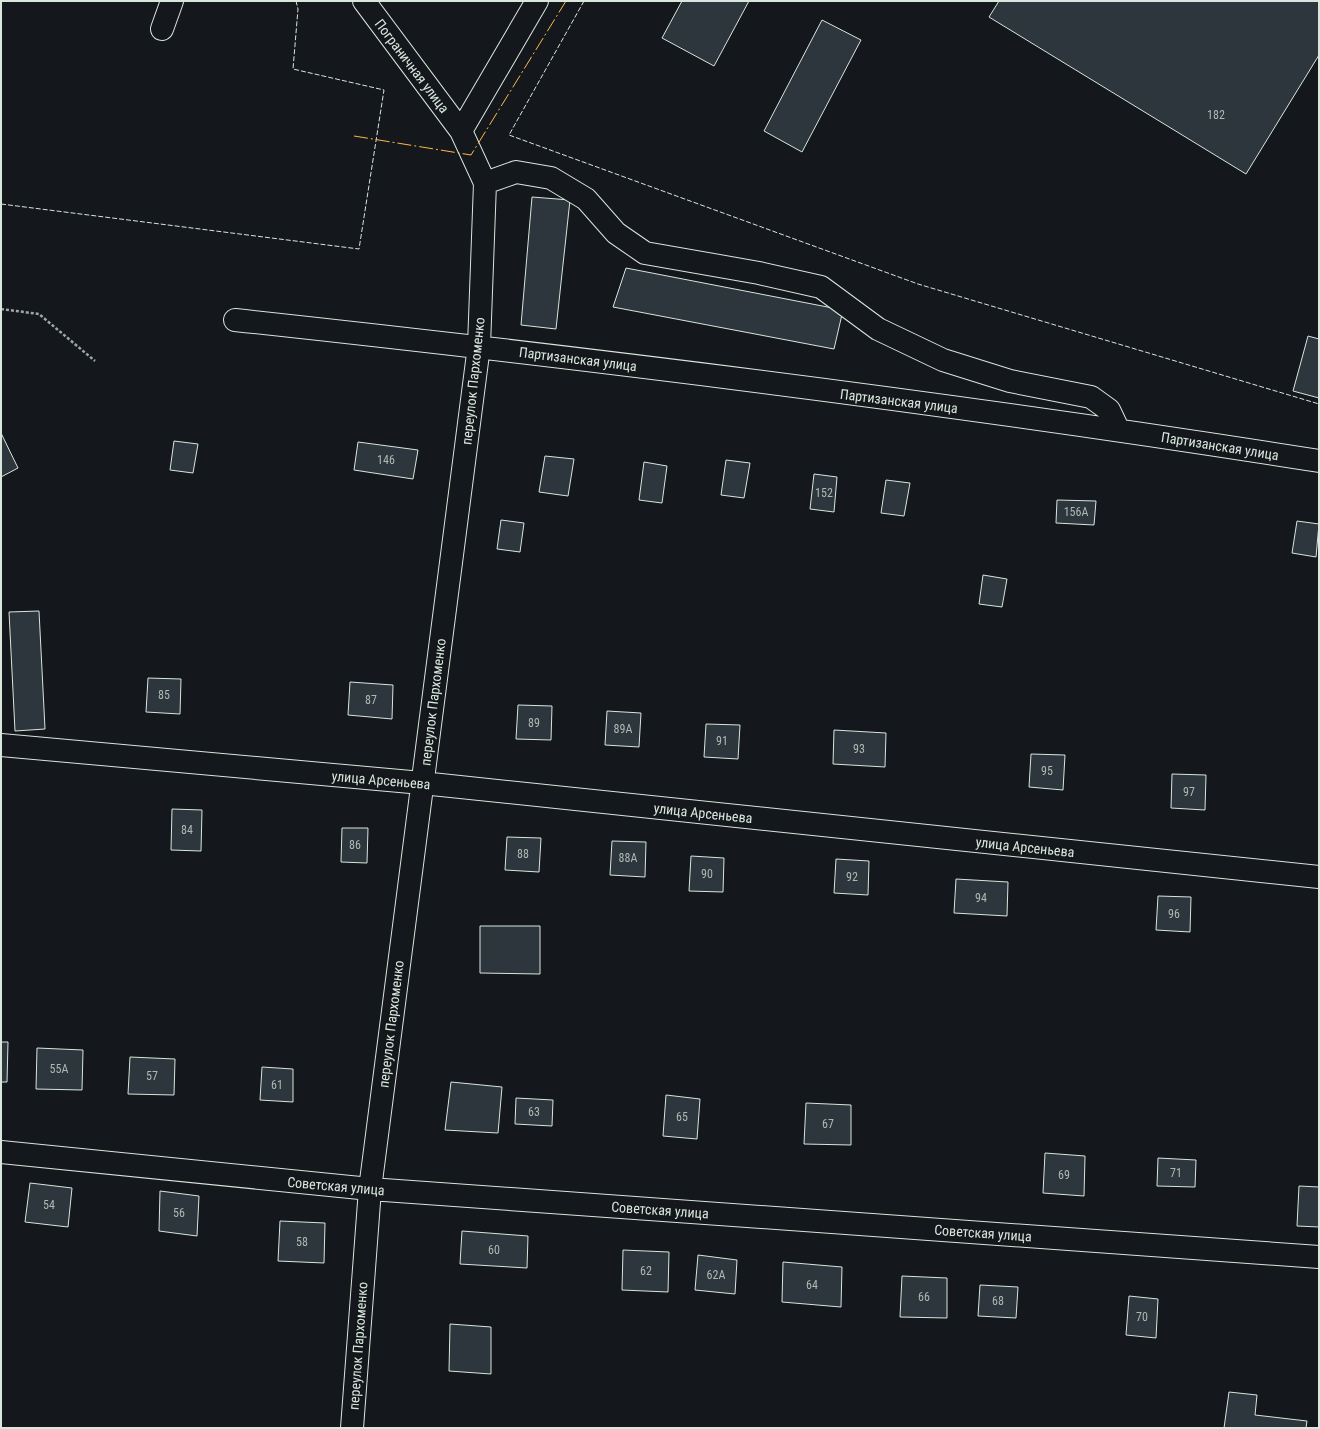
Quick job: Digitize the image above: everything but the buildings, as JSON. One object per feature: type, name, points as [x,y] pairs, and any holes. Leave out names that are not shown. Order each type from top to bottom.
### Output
[{"type":"street","points":[[162,29],[172,1]]},
{"type":"street","name":"Пограничная улица","points":[[364,1],[461,131]]},
{"type":"street","points":[[461,131],[536,1]]},
{"type":"street","name":"переулок Пархоменко","points":[[352,1428],[370,1190],[479,346],[486,183],[461,131]]},
{"type":"street","points":[[486,183],[516,172],[550,178],[586,199],[616,233],[645,253],[759,273],[821,287],[878,329],[943,360],[1010,381],[1091,397],[1109,410],[1118,429]]},
{"type":"street","name":"Партизанская улица","points":[[235,320],[479,346],[1118,429],[1319,461]]},
{"type":"street","name":"улица Арсеньева","points":[[1,745],[422,783],[1319,878]]},
{"type":"street","name":"Советская улица","points":[[1,1152],[370,1190],[1319,1257]]},
{"type":"path","points":[[1,309],[39,314],[95,361]]},
{"type":"fence","points":[[1,204],[359,249],[384,90],[293,69],[298,9],[296,1]]},
{"type":"fence","points":[[584,1],[509,135],[918,284],[1319,404]]},
{"type":"power","points":[[354,136],[471,155],[566,1]]}]
